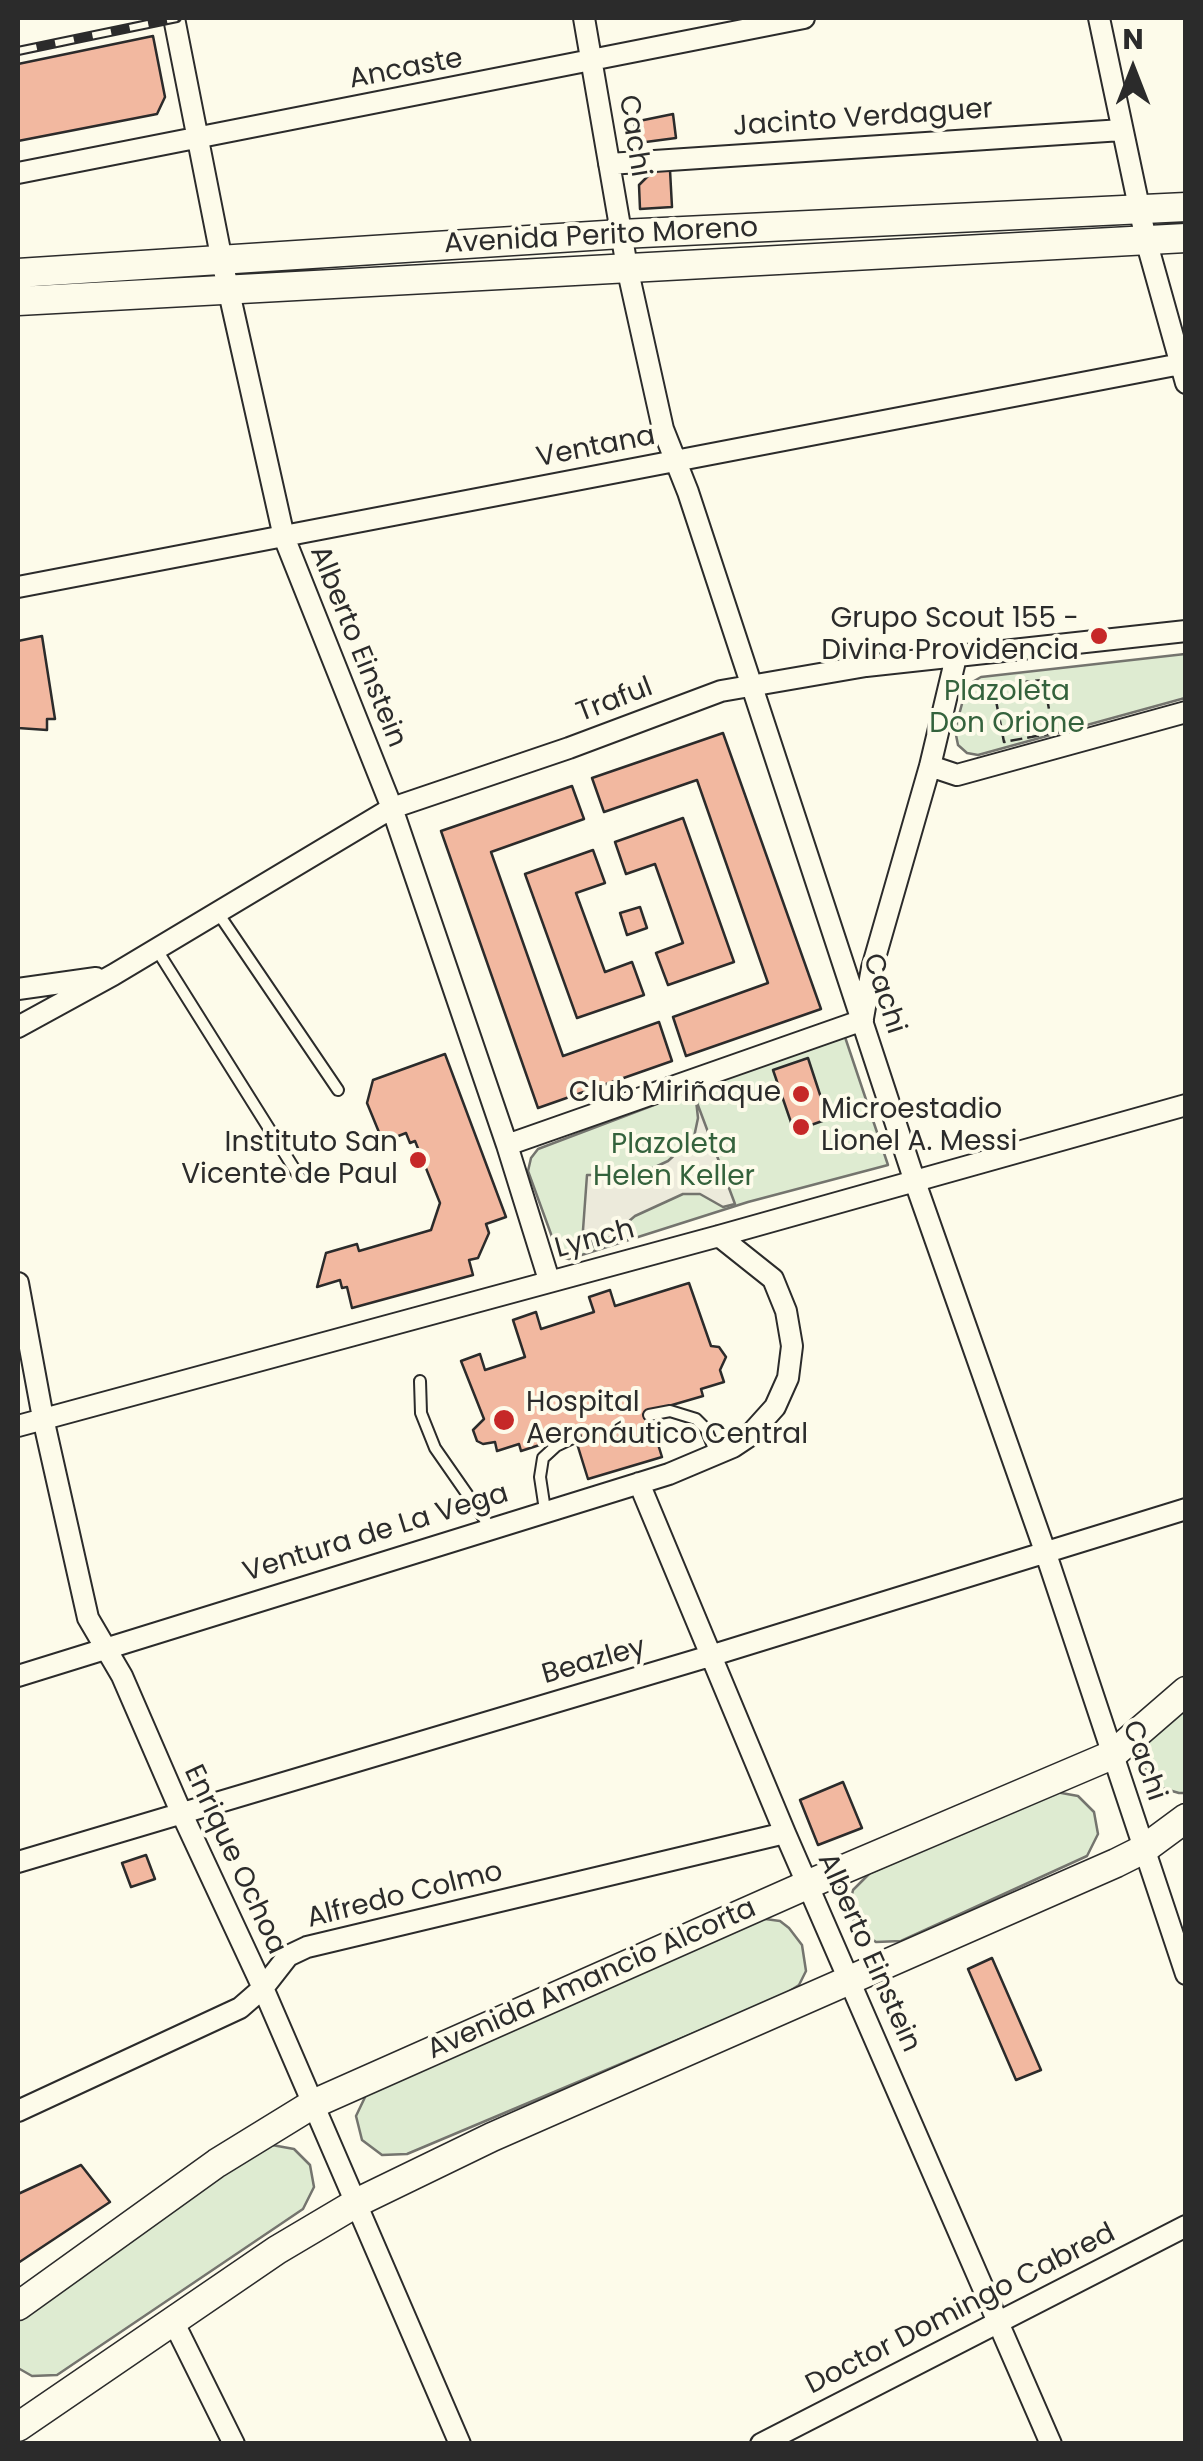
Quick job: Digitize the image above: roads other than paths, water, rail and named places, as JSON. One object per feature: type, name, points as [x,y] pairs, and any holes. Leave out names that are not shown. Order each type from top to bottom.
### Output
[{"type":"main road","name":"Avenida Perito Moreno","points":[[18,272],[621,234],[1186,207]]},
{"type":"main road","name":"Avenida Perito Moreno","points":[[18,301],[1186,238]]},
{"type":"main road","name":"Avenida Amancio Alcorta","points":[[18,2306],[217,2163],[313,2104],[809,1884],[1112,1755],[1186,1691]]},
{"type":"main road","points":[[18,2427],[277,2250],[358,2202],[492,2138],[1144,1848],[1186,1818]]},
{"type":"street","name":"Alberto Einstein","points":[[174,18],[222,261],[284,537],[392,808],[507,1144],[549,1280]]},
{"type":"street","name":"Cachi","points":[[584,18],[627,267],[662,429],[752,684],[914,1180],[1186,1974]]},
{"type":"street","name":"Ancaste","points":[[18,173],[804,18]]},
{"type":"street","points":[[1100,18],[1146,240],[1184,370]]},
{"type":"street","name":"Jacinto Verdaguer","points":[[609,164],[1122,130]]},
{"type":"street","name":"Ventana","points":[[18,587],[675,461],[1184,370]]},
{"type":"street","name":"Traful","points":[[18,1028],[392,808],[720,691],[866,666],[1186,631]]},
{"type":"street","points":[[507,1144],[863,1020],[872,968],[930,766],[956,657]]},
{"type":"street","points":[[930,766],[957,776],[1186,712]]},
{"type":"street","name":"Traful","points":[[18,989],[112,975]]},
{"type":"street","name":"Lynch","points":[[18,1426],[1186,1105]]},
{"type":"street","name":"Ventura de La Vega","points":[[18,1676],[639,1483],[717,1456],[748,1437],[782,1392],[792,1346],[786,1311],[773,1279],[719,1236]]},
{"type":"street","name":"Enrique Ochoa","points":[[18,1283],[43,1418],[88,1618],[122,1676],[180,1812],[263,1988],[460,2444]]},
{"type":"street","name":"Alberto Einstein","points":[[639,1483],[785,1832],[1051,2444]]},
{"type":"street","name":"Beazley","points":[[18,1862],[710,1656],[1186,1509]]},
{"type":"street","name":"Alfredo Colmo","points":[[18,2110],[240,2008],[263,1988],[288,1956],[307,1946],[785,1832]]},
{"type":"street","name":"Doctor Domingo Cabred","points":[[762,2443],[1186,2226]]},
{"type":"street","points":[[174,2323],[234,2444]]},
{"type":"lane","points":[[217,912],[338,1090]]},
{"type":"lane","points":[[157,949],[300,1178]]},
{"type":"lane","points":[[420,1381],[418,1397],[431,1439],[454,1479],[490,1527]]},
{"type":"lane","points":[[649,1415],[670,1411],[696,1419],[706,1429],[717,1456]]},
{"type":"lane","points":[[545,1510],[540,1477],[543,1458],[575,1436]]},
{"type":"railway","points":[[18,51],[177,18]]},
{"type":"place","name":"Grupo Scout 155 - Divina Providencia","points":[[1099,636]]},
{"type":"place","name":"Club Miriñaque","points":[[801,1094]]},
{"type":"place","name":"Microestadio Lionel A. Messi","points":[[801,1127]]},
{"type":"place","name":"Instituto San Vicente de Paul","points":[[418,1160]]},
{"type":"place","name":"Hospital Aeronáutico Central","points":[[504,1420]]},
{"type":"park label","name":"Plazoleta Don Orione","points":[[1007,709]]},
{"type":"park label","name":"Plazoleta Helen Keller","points":[[674,1162]]}]
